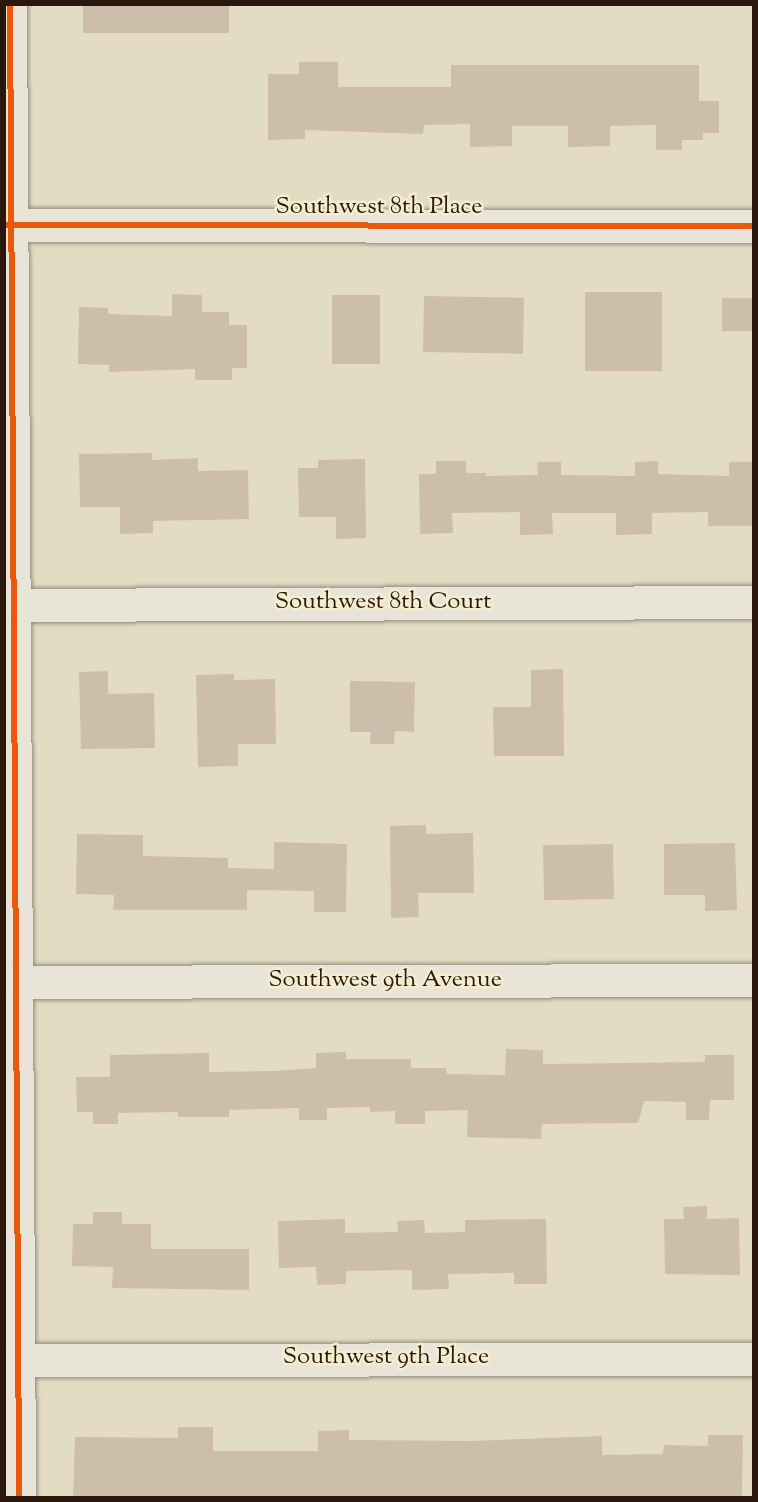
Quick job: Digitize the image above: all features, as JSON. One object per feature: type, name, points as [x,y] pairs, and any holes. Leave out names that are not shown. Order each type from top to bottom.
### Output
[{"type":"street","points":[[10,4],[8,225],[17,982],[19,1497]]},
{"type":"street","name":"Southwest 8th Place","points":[[8,225],[753,226]]},
{"type":"street","name":"Southwest 8th Court","points":[[13,605],[753,602]]},
{"type":"street","name":"Southwest 9th Avenue","points":[[17,982],[753,980]]},
{"type":"street","name":"Southwest 9th Place","points":[[18,1360],[753,1359]]},
{"type":"building","points":[[83,4],[229,4],[229,33],[83,33]]},
{"type":"building","points":[[299,62],[338,62],[338,87],[451,87],[451,65],[699,65],[699,101],[719,101],[719,133],[703,133],[703,140],[682,140],[682,150],[656,150],[656,125],[610,126],[610,146],[568,147],[568,126],[512,126],[512,146],[470,147],[470,124],[424,125],[423,134],[305,130],[305,139],[268,140],[268,74],[299,74]]},
{"type":"building","points":[[585,292],[662,292],[662,371],[585,371]]},
{"type":"building","points":[[172,294],[202,295],[202,312],[229,312],[229,325],[247,325],[247,368],[232,368],[232,380],[195,380],[195,369],[109,372],[109,365],[78,364],[79,307],[108,308],[108,314],[172,316]]},
{"type":"building","points":[[332,295],[380,295],[380,364],[332,364]]},
{"type":"building","points":[[424,296],[524,298],[523,354],[423,352]]},
{"type":"building","points":[[722,298],[753,298],[753,331],[722,331]]},
{"type":"building","points":[[152,453],[152,460],[198,458],[198,471],[248,470],[249,519],[153,521],[153,533],[120,534],[120,507],[80,507],[79,454]]},
{"type":"building","points":[[365,459],[366,538],[336,539],[336,517],[299,517],[298,468],[318,468],[318,460]]},
{"type":"building","points":[[436,461],[466,461],[466,473],[486,473],[486,476],[538,475],[537,462],[561,462],[561,475],[635,476],[635,462],[658,461],[658,474],[729,476],[729,462],[752,462],[753,526],[708,526],[708,512],[652,513],[652,534],[616,535],[616,513],[552,513],[553,534],[520,535],[520,512],[452,513],[453,533],[420,534],[419,474],[436,474]]},
{"type":"building","points":[[563,669],[564,756],[494,756],[493,707],[531,707],[531,670]]},
{"type":"building","points":[[108,671],[108,694],[154,693],[155,748],[81,749],[79,672]]},
{"type":"building","points":[[234,674],[234,680],[275,679],[276,744],[238,744],[238,766],[198,767],[196,675]]},
{"type":"building","points":[[350,681],[415,682],[414,732],[395,731],[394,744],[370,744],[371,732],[350,732]]},
{"type":"building","points":[[426,825],[426,834],[473,833],[474,893],[418,893],[419,917],[391,918],[390,826]]},
{"type":"building","points":[[77,834],[143,835],[143,856],[228,858],[228,868],[274,869],[274,842],[347,844],[346,912],[314,912],[314,891],[247,890],[247,910],[113,910],[114,895],[76,894]]},
{"type":"building","points":[[735,843],[737,910],[705,911],[705,895],[664,895],[664,844]]},
{"type":"building","points":[[613,844],[614,899],[544,900],[543,845]]},
{"type":"building","points":[[506,1049],[543,1050],[543,1064],[705,1062],[705,1055],[734,1055],[734,1100],[710,1100],[709,1120],[686,1120],[686,1102],[644,1101],[638,1123],[542,1124],[541,1139],[467,1137],[468,1110],[425,1111],[425,1124],[395,1124],[395,1111],[370,1112],[370,1107],[327,1108],[327,1120],[299,1120],[299,1108],[229,1110],[229,1117],[178,1117],[178,1112],[118,1113],[118,1124],[93,1124],[93,1112],[77,1112],[76,1077],[110,1077],[110,1055],[209,1053],[209,1072],[316,1068],[316,1053],[346,1052],[346,1059],[411,1059],[411,1068],[446,1068],[447,1074],[505,1075]]},
{"type":"building","points":[[707,1206],[707,1219],[739,1218],[740,1275],[665,1274],[664,1219],[684,1219],[683,1207]]},
{"type":"building","points":[[93,1212],[122,1212],[122,1224],[151,1224],[151,1249],[249,1249],[249,1290],[112,1288],[113,1267],[72,1266],[73,1224],[93,1224]]},
{"type":"building","points":[[345,1219],[345,1233],[398,1232],[397,1221],[424,1220],[425,1233],[465,1232],[465,1220],[546,1219],[547,1284],[514,1284],[514,1273],[448,1274],[449,1289],[412,1290],[412,1270],[346,1271],[346,1284],[317,1285],[316,1267],[279,1268],[278,1221]]},
{"type":"building","points":[[178,1427],[213,1427],[213,1451],[318,1451],[318,1431],[349,1430],[349,1440],[471,1441],[602,1436],[602,1455],[663,1454],[664,1445],[708,1446],[708,1435],[743,1435],[742,1497],[73,1497],[75,1437],[178,1438]]},
{"type":"cycle path","points":[[10,4],[19,1498]]},
{"type":"cycle path","points":[[4,225],[754,226]]}]
